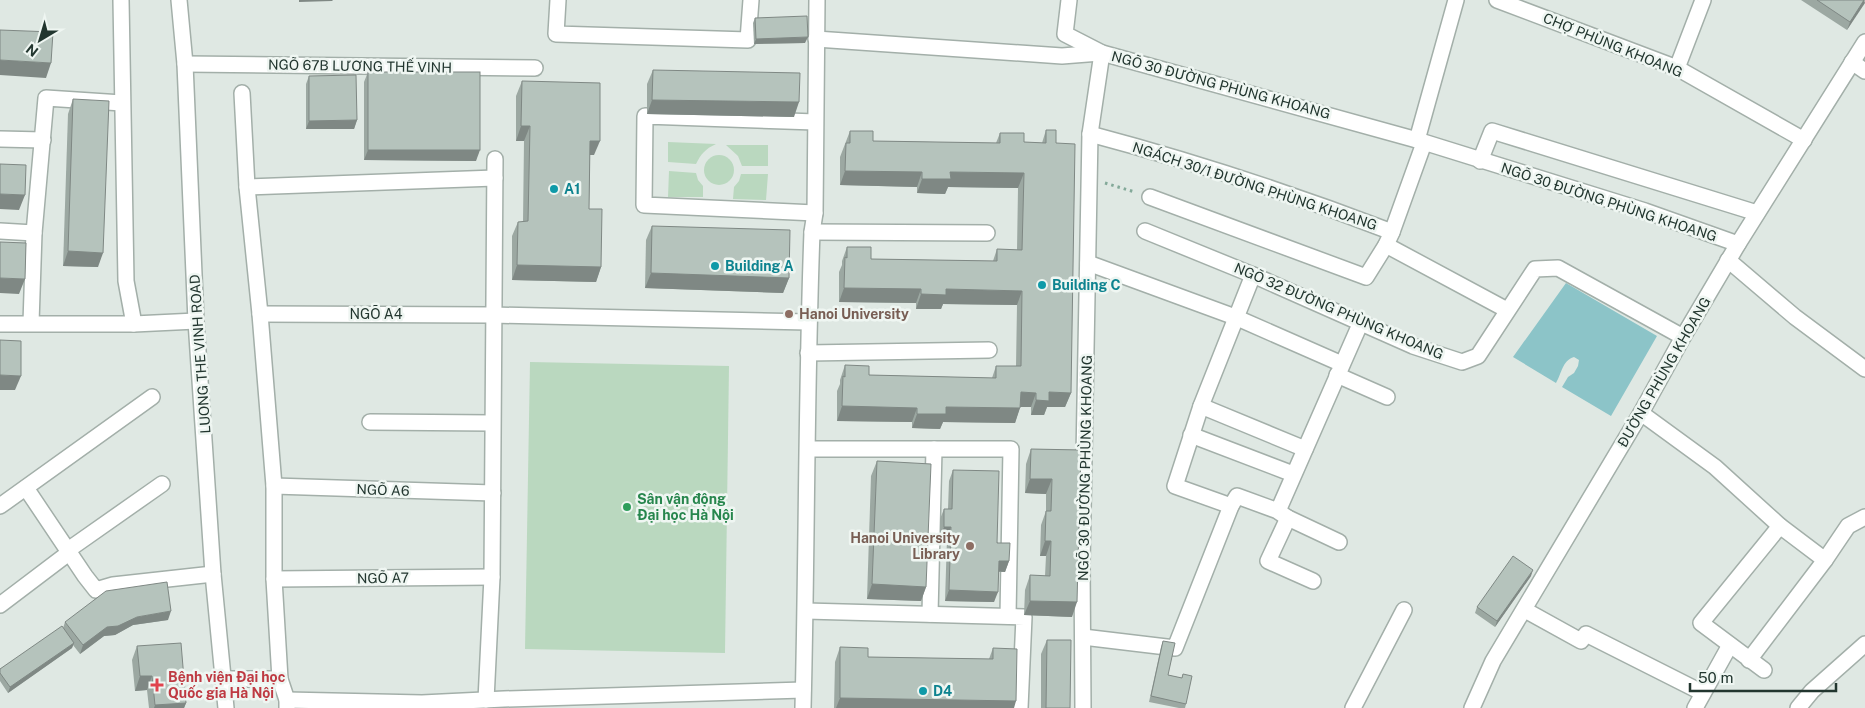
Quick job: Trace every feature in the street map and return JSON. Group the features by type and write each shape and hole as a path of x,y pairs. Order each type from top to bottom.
{"street":[{"path":"121,0 126,281 134,324"},
{"name":"LUONG THE VINH ROAD","path":"179,0 185,64 196,321 214,574 226,708"},
{"path":"558,0 556,34 748,40 750,0"},
{"path":"803,708 806,611 808,322 812,232 815,213 817,0"},
{"path":"816,39 826,28 827,0"},
{"path":"1068,0 1065,34 1102,52"},
{"name":"NGÁCH 30/1 ĐƯỜNG PHÙNG KHOANG","path":"1090,134 1167,154 1340,212 1389,238 1420,142 1456,0"},
{"name":"CHỢ PHÙNG KHOANG","path":"1497,0 1676,68 1804,140"},
{"path":"1676,68 1703,0"},
{"path":"816,39 1062,56 1102,52"},
{"name":"ĐƯỜNG PHÙNG KHOANG","path":"1472,708 1494,661 1641,414 1728,260 1865,42"},
{"name":"NGÕ 30 ĐƯỜNG PHÙNG KHOANG","path":"1083,708 1082,564 1090,134 1102,52 1420,142 1645,211 1738,244"},
{"path":"1852,62 1865,71"},
{"name":"NGÕ 67B LƯƠNG THẾ VINH","path":"185,64 535,68"},
{"path":"242,92 247,187 260,314 274,486 274,580 280,679 287,704 422,706 486,700 803,690"},
{"path":"30,323 34,233 46,98 122,104"},
{"path":"815,122 645,116 644,205 815,213"},
{"path":"1480,161 1492,131 1757,213"},
{"path":"0,139 43,140"},
{"path":"486,700 492,577 495,159"},
{"path":"247,187 495,178"},
{"path":"1150,196 1366,277 1389,238 1507,310"},
{"path":"0,231 34,233"},
{"name":"NGÕ 32 ĐƯỜNG PHÙNG KHOANG","path":"1145,231 1253,274 1414,346 1462,362 1478,356 1535,269 1558,268 1683,337"},
{"path":"812,232 986,233"},
{"path":"1728,260 1795,317 1865,369"},
{"path":"1088,263 1236,317 1340,369 1387,397"},
{"path":"1231,506 1175,486 1190,435 1253,274"},
{"name":"NGÕ A4","path":"260,314 493,314 808,322"},
{"path":"0,324 134,324 196,321"},
{"path":"1313,581 1268,561 1293,474 1361,322"},
{"path":"808,353 989,350"},
{"path":"0,506 152,397"},
{"path":"1201,406 1305,449"},
{"path":"1641,414 1715,468 1780,526 1825,560"},
{"path":"370,422 492,423"},
{"path":"1190,435 1293,474"},
{"path":"808,448 1011,450 1008,616"},
{"path":"930,614 934,449"},
{"path":"0,605 69,551 162,484"},
{"name":"NGÕ A6","path":"274,486 493,493"},
{"path":"26,488 96,590 113,585 214,574"},
{"path":"1083,637 1175,648 1231,506 1237,496 1283,514 1338,542"},
{"path":"1749,660 1825,560 1848,526 1865,516"},
{"path":"1764,670 1701,623 1780,526"},
{"name":"NGÕ A7","path":"274,580 492,577"},
{"path":"1353,708 1404,610"},
{"path":"1525,610 1581,641 1586,634 1703,693"},
{"path":"806,611 1024,617 1020,708"},
{"path":"1798,708 1812,691 1865,644"},
{"path":"1695,708 1730,645"},
{"path":"224,679 280,679"}],"path":[{"path":"1089,179 1150,196"}],"green space":[{"path":"668,142 716,144 704,152 696,164 668,162"},
{"path":"726,145 768,145 768,166 742,166 738,156"},
{"path":"719,155 730,159 734,170 730,181 719,185 708,181 704,170 708,159"},
{"path":"669,171 696,173 698,180 703,186 703,197 668,197"},
{"path":"741,174 768,174 766,200 733,199 734,187 739,181"},
{"name":"Sân vận động Đại học Hà Nội","path":"530,362 729,366 725,653 525,649"}],"water":[{"path":"1566,283 1657,336 1611,416 1562,387 1568,377 1574,373 1579,360 1574,357 1567,361 1556,383 1513,357"}],"building":[{"path":"1817,0 1864,0 1850,22"},
{"path":"807,16 808,37 756,39 755,18"},
{"path":"0,30 53,32 51,63 0,60"},
{"path":"653,70 800,73 799,102 652,100"},
{"path":"368,72 480,72 480,150 368,150"},
{"path":"356,75 357,120 309,121 309,76"},
{"name":"A1","path":"522,81 600,83 600,141 590,141 589,209 602,209 601,267 517,265 518,222 528,221 530,126 521,126"},
{"path":"73,99 109,101 103,253 68,251"},
{"path":"1046,130 1056,130 1056,143 1075,144 1071,393 1049,392 1049,401 1036,400 1036,393 1021,392 1020,408 946,407 946,414 917,414 917,408 842,406 845,365 869,366 869,375 996,378 996,366 1021,366 1022,291 946,289 946,295 921,294 921,289 844,288 847,247 871,247 871,259 997,261 997,249 1022,250 1024,173 950,172 951,179 922,179 922,172 845,171 846,143 850,143 850,131 873,131 873,141 1000,143 1000,133 1024,133 1024,142 1046,143"},
{"path":"0,164 26,165 25,195 0,194"},
{"name":"Building A","path":"652,226 790,230 789,278 651,273"},
{"path":"0,242 26,243 25,279 0,278"},
{"path":"0,340 21,341 21,376 0,375"},
{"path":"1031,449 1081,450 1077,602 1030,601 1030,575 1050,576 1051,541 1045,541 1046,511 1051,511 1052,479 1030,479"},
{"path":"877,461 931,464 926,587 872,584"},
{"name":"Hanoi University Library","path":"953,470 999,471 997,543 1010,543 1009,561 999,561 998,592 949,590 951,527 944,527 944,509 952,509"},
{"path":"1513,556 1533,570 1497,621 1477,607"},
{"path":"167,582 171,611 137,617 118,626 107,627 83,645 65,622 106,591"},
{"path":"62,626 74,643 10,687 0,673 0,669"},
{"path":"1047,640 1071,640 1070,708 1046,708"},
{"path":"1163,641 1175,643 1168,675 1182,678 1183,674 1192,676 1186,704 1151,696"},
{"path":"181,643 186,703 155,705 152,676 140,676 137,646"},
{"name":"D4","path":"840,647 868,648 868,657 993,659 993,648 1017,649 1016,701 840,698"}],"place":[{"name":"A1","path":"554,189"},
{"name":"Building A","path":"715,266"},
{"name":"Building C","path":"1042,285"},
{"name":"Hanoi University","path":"789,314"},
{"name":"Sân vận động Đại học Hà Nội","path":"627,507"},
{"name":"Hanoi University Library","path":"970,546"},
{"name":"Bệnh viện Đại học Quốc gia Hà Nội","path":"157,685"},
{"name":"D4","path":"923,691"}]}
